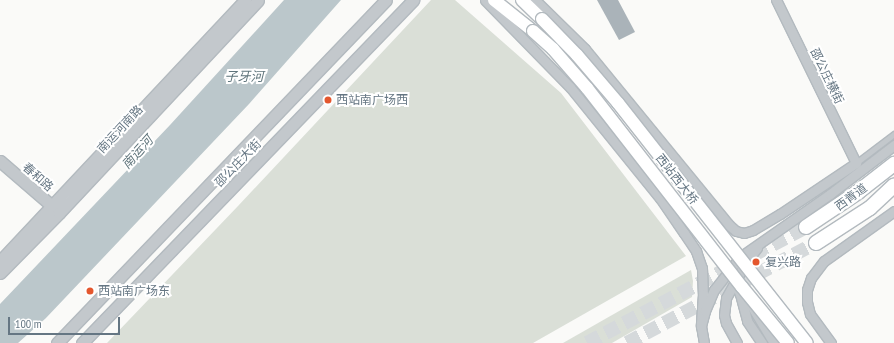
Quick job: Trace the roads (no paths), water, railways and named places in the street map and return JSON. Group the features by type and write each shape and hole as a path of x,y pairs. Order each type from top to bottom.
{"highway":[{"name":"西青道","path":"806,227 858,192 894,164"},
{"name":"西青道","path":"816,243 870,208 894,186"},
{"path":"870,208 894,196"}],"main road":[{"name":"西站西大桥","path":"494,0 533,30 553,49 588,88 738,285 788,343"},
{"name":"西站西大桥","path":"522,0 577,54 618,103 807,343"}],"street":[{"name":"南运河南路","path":"0,274 56,209 245,0"},
{"name":"南运河南路","path":"0,261 56,209 258,0"},
{"name":"邵公庄大街","path":"56,343 386,0"},
{"name":"邵公庄大街","path":"82,343 413,0"},
{"path":"485,0 570,87 655,192 696,251 702,268 703,294 701,326 704,343"},
{"path":"535,0 586,49 714,207 736,231 744,233 748,232 780,214 856,163"},
{"name":"邵公庄横街","path":"776,0 856,163"},
{"path":"701,326 705,311 714,290 740,257 830,194 894,145"},
{"name":"春和路","path":"0,161 56,209"},
{"path":"684,233 714,207"},
{"path":"831,343 810,314 807,302 807,290 811,278 824,261 894,211"},
{"path":"738,343 726,323 724,315 726,298 738,285 746,262 777,230"},
{"path":"727,272 738,285 775,343"},
{"path":"738,285 747,321 762,343"}],"lane":[{"path":"856,163 894,134"}],"water":[{"name":"子牙河","path":"284,0 341,0 249,104 46,318 18,343 0,343 0,304 170,125"}],"tunnel":[{"path":"587,343 806,227"},
{"path":"627,343 816,243"}],"place":[{"name":"西站南广场西","path":"328,100"},
{"name":"复兴路","path":"756,262"},
{"name":"西站南广场东","path":"90,291"}],"water label":[{"name":"南运河","path":"138,153"}]}
